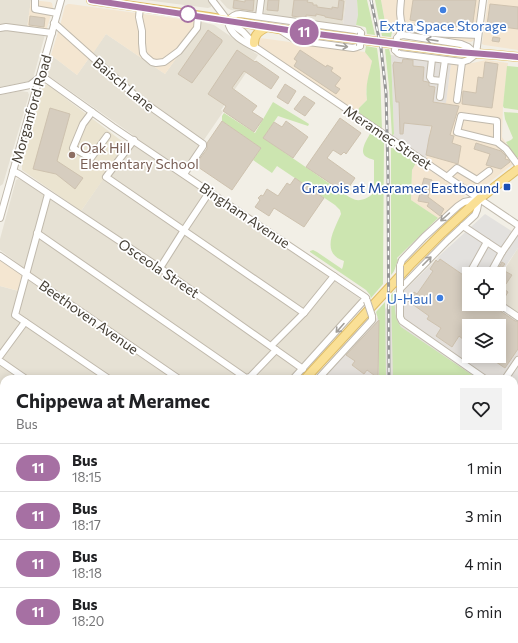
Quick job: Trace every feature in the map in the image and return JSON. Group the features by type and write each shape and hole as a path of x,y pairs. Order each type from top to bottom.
{"main road":[{"path":"91,0 279,29 476,54 518,57"},
{"path":"256,46 256,35 267,27"},
{"path":"309,375 414,260 478,199 518,170"}],"street":[{"path":"36,0 35,9 57,13"},
{"name":"Morganford Road","path":"0,218 4,190 13,171 61,0"},
{"name":"Meramec Street","path":"212,0 228,21 243,32 256,46 518,225"},
{"path":"259,16 261,0"},
{"path":"402,0 400,20 403,27 398,37 395,50 396,52 400,54 462,62 468,60 476,54 483,0"},
{"path":"140,7 139,17 142,31 143,53 152,62 156,63 164,62 179,50 197,28 198,16"},
{"path":"228,21 236,14 355,30 361,33 360,46 353,48 301,41 294,39 279,29"},
{"name":"Baisch Lane","path":"54,23 138,98 203,144 184,174"},
{"path":"403,27 414,27 424,32 478,35"},
{"path":"0,28 52,33"},
{"path":"398,37 403,35 461,44 468,47 476,54"},
{"path":"432,58 430,79 442,82"},
{"path":"440,97 445,60"},
{"path":"457,100 462,62"},
{"path":"0,91 30,85 39,78"},
{"name":"Bingham Avenue","path":"39,78 46,79 92,112 334,276 366,300"},
{"path":"92,112 83,124 73,148 91,158 107,136"},
{"path":"497,142 497,121 461,116 457,132 497,142 506,149 518,165"},
{"path":"134,140 106,177 304,313"},
{"path":"447,177 458,168 477,180 489,171"},
{"name":"Osceola Street","path":"13,171 160,268 303,369"},
{"path":"160,268 210,191"},
{"path":"48,194 14,315 103,375"},
{"path":"400,287 475,215 478,199 464,202 458,206 424,237 402,260 400,266 400,287 400,317 402,321 479,375"},
{"path":"463,226 502,252"},
{"path":"494,267 518,229"},
{"path":"37,232 239,375"},
{"path":"473,267 487,242"},
{"name":"Beethoven Avenue","path":"0,256 173,375"},
{"path":"252,375 334,276"},
{"path":"297,375 366,300 372,320 322,375"},
{"path":"506,309 518,317"},
{"path":"0,356 25,322"},
{"path":"508,375 518,360"},
{"path":"0,361 20,375"}],"shaded area":[{"path":"0,0 31,0 27,28 46,31 33,79 30,81 0,87"},
{"path":"31,0 52,3 53,8 46,31 27,28"},
{"path":"145,0 208,0 211,7 208,8"},
{"path":"220,0 258,0 257,11 254,13 231,10 227,8"},
{"path":"265,0 346,0 343,25 266,15 264,13"},
{"path":"346,0 357,0 358,15 356,27 343,25"},
{"path":"381,0 479,0 474,40 471,42 397,33 394,34 385,22"},
{"path":"488,0 518,0 518,50 482,44"},
{"path":"68,4 202,22 165,74 106,34 92,55 60,26 65,6"},
{"path":"202,22 214,25 258,55 221,110 223,112 180,175 359,298 360,301 294,375 0,375 0,286 22,292 28,271 0,250 0,239 16,180 21,180 77,217 133,135 46,74 51,55 77,75 106,34 165,74"},
{"path":"59,31 89,58 77,75 51,55"},
{"path":"260,38 365,52 372,61 366,91 367,100 359,108 358,112 259,46 258,39"},
{"path":"391,55 451,63 446,103 434,102 426,159 392,136 394,133"},
{"path":"486,60 508,63 503,106 502,137 517,161 483,187 475,190 426,159 434,101 446,102 451,63 463,65"},
{"name":"Oak Hill Elementary School","path":"44,85 48,85 127,145 81,211 22,170 22,164"},
{"path":"20,91 28,92 29,95 3,184 0,186 0,95"},
{"path":"417,162 463,192 465,195 439,219 411,200 412,170"},
{"path":"485,214 518,235 518,248 505,267 462,267 462,273 438,257"},
{"path":"449,247 464,267 462,267 462,311 506,311 506,305 518,314 518,375 326,375 383,311"},
{"path":"518,248 518,313 506,305 506,267"},
{"path":"0,260 23,276 19,291 0,286"}],"green space":[{"path":"357,0 367,0 375,35 367,34 365,27 356,25 358,15"},
{"path":"375,0 381,0 385,22 392,32 391,37 382,36"},
{"path":"366,46 377,48 380,71 382,130 358,112 359,108 367,100 367,85 372,61 365,52"},
{"path":"385,49 389,49 391,56 394,133 392,136 389,87"},
{"path":"507,66 518,67 518,110 504,108 503,106"},
{"path":"273,102 309,124 308,126 278,116 263,138 341,192 356,200 366,198 374,191 374,160 366,157 363,153 363,147 371,132 384,140 383,284 371,298 366,290 310,252 313,250 317,252 342,269 344,261 332,253 331,247 331,240 341,214 340,210 335,205 277,166 272,173 253,160 261,148 222,121 222,116 224,113 255,133"},
{"path":"504,112 518,113 518,157 516,159 506,142 513,138 505,119"},
{"path":"391,147 416,163 412,170 411,200 438,218 397,258 398,260 391,275"},
{"path":"395,291 396,314 398,323 401,327 472,375 393,375 391,295"},
{"path":"385,302 386,375 379,375 379,322 376,312"}],"building":[{"path":"234,0 245,2 245,0 254,0 253,11 233,8"},
{"path":"268,0 279,0 278,11 267,10"},
{"path":"294,0 308,0 307,2 317,5 317,7 332,9 332,7 338,8 339,0 344,1 342,20 316,14 316,16 306,15 306,18 292,16"},
{"name":"Extra Space Storage","path":"413,0 476,0 472,29 461,30 462,27 438,24 437,29 422,27 422,22 410,20"},
{"path":"490,4 518,7 518,29 487,25"},
{"path":"30,16 45,18 44,27 29,25"},
{"path":"208,30 222,40 222,42 192,83 178,74"},
{"path":"493,37 500,38 499,42 492,41"},
{"path":"237,50 279,77 271,89 244,71 232,88 257,106 252,112 263,119 254,132 223,111 226,106 208,94"},
{"path":"300,50 326,67 327,65 333,68 331,71 341,78 335,86 340,89 336,94 294,66 297,61 294,59"},
{"path":"403,59 413,60 413,66 424,67 423,81 428,82 429,86 435,87 433,102 459,106 450,135 454,136 452,143 461,146 458,164 426,155 432,126 404,123 403,134 400,134 399,102 396,102 393,65 394,62 402,63"},
{"path":"485,62 498,64 492,108 462,104 463,91 476,93 478,77 483,78"},
{"path":"285,84 296,91 288,104 277,97"},
{"path":"304,96 315,103 305,116 294,109"},
{"path":"50,108 70,114 57,161 83,178 75,189 56,174 33,169"},
{"path":"340,118 361,133 346,154 344,152 341,155 333,150 327,158 355,178 345,193 306,167"},
{"path":"222,121 261,148 232,190 195,165 207,149 207,143"},
{"path":"286,121 308,137 293,158 263,138 274,122 282,127"},
{"path":"476,143 501,151 506,156 505,159 509,160 510,162 501,169 486,165 490,154 474,149"},
{"path":"295,178 324,198 304,227 274,208 269,216 255,207 260,200 258,198 261,195 263,196 267,189 278,196 287,183 290,185"},
{"path":"424,178 432,180 428,197 444,209 440,216 427,206 429,203 418,201"},
{"name":"U-Haul","path":"440,259 462,274 462,311 500,311 515,321 518,321 518,349 505,368 498,363 506,363 506,319 462,319 462,338 459,336 452,347 436,336 441,328 427,319 429,316 408,301 414,292 417,294 433,271 430,269 436,260 438,262"},
{"path":"502,262 505,264 503,267 499,267"},
{"path":"506,272 512,275 506,284"},
{"path":"379,320 378,375 374,375 367,370 364,374 352,365 355,361 346,355"}],"railway":[{"path":"371,0 381,48 386,93 389,375"}],"bus line":[{"name":"11","path":"91,0 294,31 458,52 518,57"}],"place":[{"name":"Extra Space Storage","path":"443,10"},
{"name":"Oak Hill Elementary School","path":"72,155"},
{"name":"Gravois at Meramec Eastbound","path":"507,187"},
{"name":"U-Haul","path":"440,298"}]}
